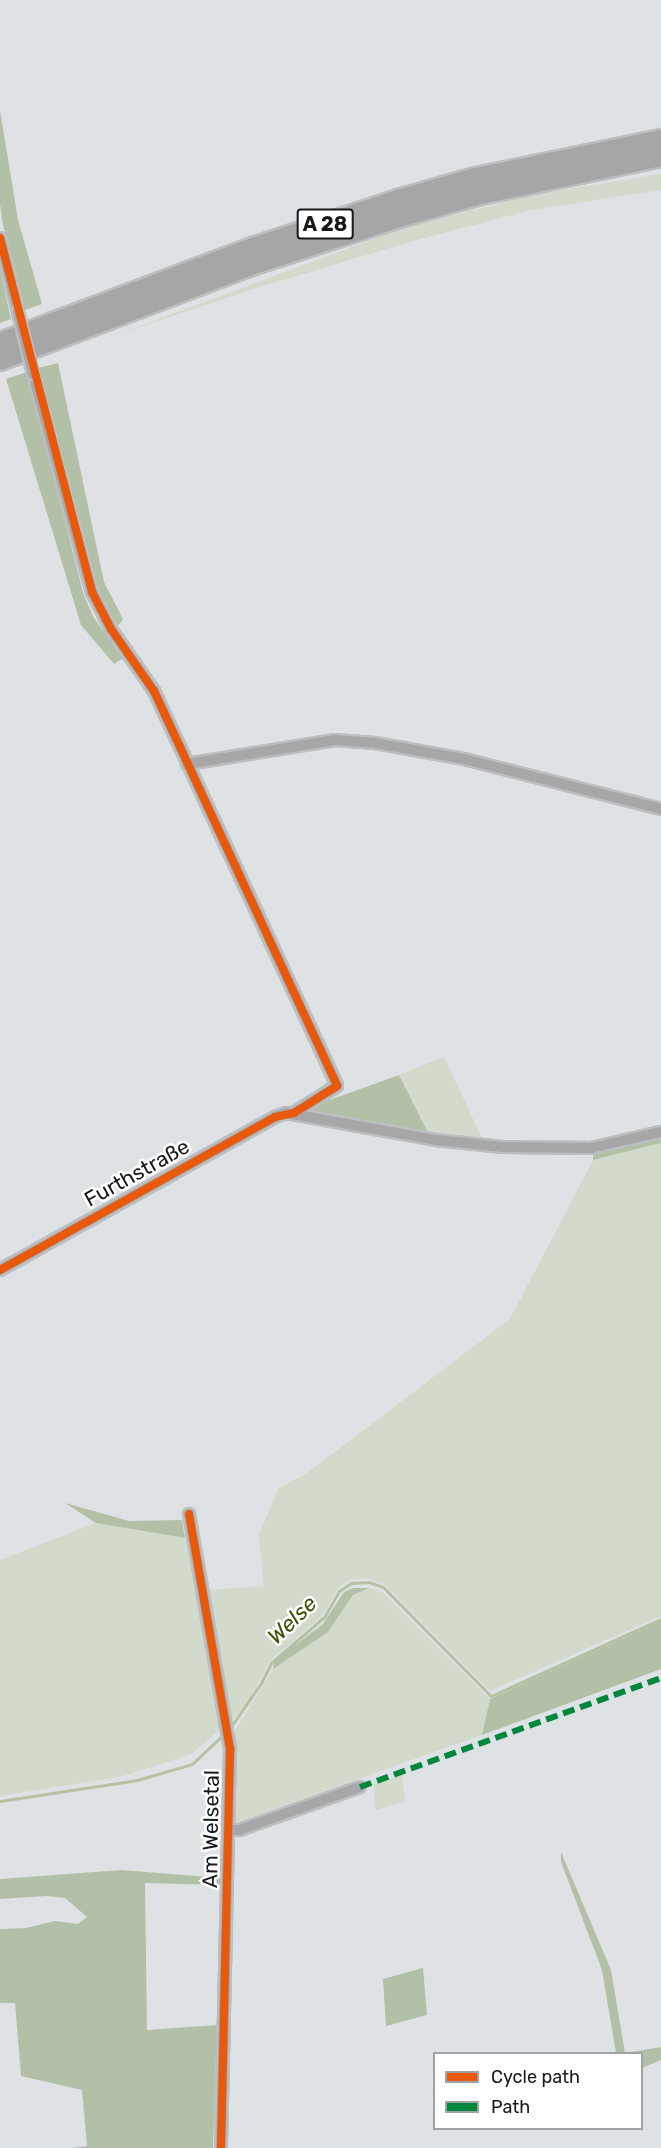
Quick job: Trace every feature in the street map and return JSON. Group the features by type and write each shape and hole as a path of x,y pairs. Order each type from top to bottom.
{"highway":[{"name":"A 28","path":"0,343 256,247 398,200 476,178 661,140"},
{"name":"A 28","path":"0,360 260,262 402,216 481,194 661,156"}],"street":[{"path":"0,238 33,374 92,592 111,629 154,691 337,1086 294,1113"},
{"path":"187,764 335,740 375,743 464,759 661,809"},
{"path":"294,1113 436,1140 503,1147 591,1148 661,1132"},
{"name":"Furthstraße","path":"0,1270 274,1117 294,1113"},
{"name":"Am Welsetal","path":"189,1514 226,1722 231,1770 221,2148"},
{"path":"230,1830 239,1830 360,1787"}],"green space":[{"path":"0,110 18,220 42,304 25,310 3,225 0,204"},
{"path":"661,174 661,190 531,210 406,243 260,287 110,337 400,229 532,195"},
{"path":"0,269 11,319 0,323"},
{"path":"58,363 104,582 123,619 119,625 110,621 87,566 38,368"},
{"path":"27,372 84,596 94,618 123,658 114,664 81,625 6,379"},
{"path":"444,1057 483,1140 429,1135 399,1075"},
{"path":"399,1075 429,1135 315,1114 310,1107"},
{"path":"661,1136 661,1143 593,1160 593,1154"},
{"path":"661,1143 661,1616 490,1691 385,1585 370,1579 351,1579 338,1588 324,1614 270,1661 247,1704 229,1724 206,1590 264,1586 259,1535 278,1489 307,1473 510,1319 593,1160"},
{"path":"65,1503 129,1521 182,1520 185,1538 96,1523"},
{"path":"96,1523 185,1538 222,1727 192,1754 120,1777 0,1796 0,1560"},
{"path":"353,1588 369,1588 353,1595 327,1633 273,1669 274,1661 323,1624 344,1592"},
{"path":"369,1588 381,1591 490,1699 482,1735 234,1823 234,1732 273,1669 327,1633 353,1595"},
{"path":"661,1621 661,1669 482,1735 490,1699"},
{"path":"402,1775 405,1802 375,1810 374,1784"},
{"path":"561,1852 611,1970 625,2052 616,2052 602,1970 561,1862"},
{"path":"121,1870 221,1878 220,1885 145,1883 147,2030 217,2025 213,2148 71,2148 87,2146 82,2090 21,2076 15,2003 0,2003 0,1929 26,1928 55,1921 78,1924 87,1917 65,1898 47,1896 0,1899 0,1879"},
{"path":"423,1968 427,2015 386,2026 383,1979"},
{"path":"661,2047 661,2060 643,2068 643,2052 631,2052"}],"waterway":[{"name":"Welse","path":"230,1728 261,1683 271,1663 325,1616 339,1591 351,1583 369,1582 383,1587 491,1696 661,1619"},
{"name":"Welse","path":"0,1801 137,1780 192,1764 225,1733"}],"marked path":[{"path":"360,1787 661,1678"}],"cycle path":[{"path":"0,238 92,592 111,629 154,691 337,1086 294,1113 275,1117 0,1270"},
{"path":"189,1514 230,1749 221,2148"}]}
